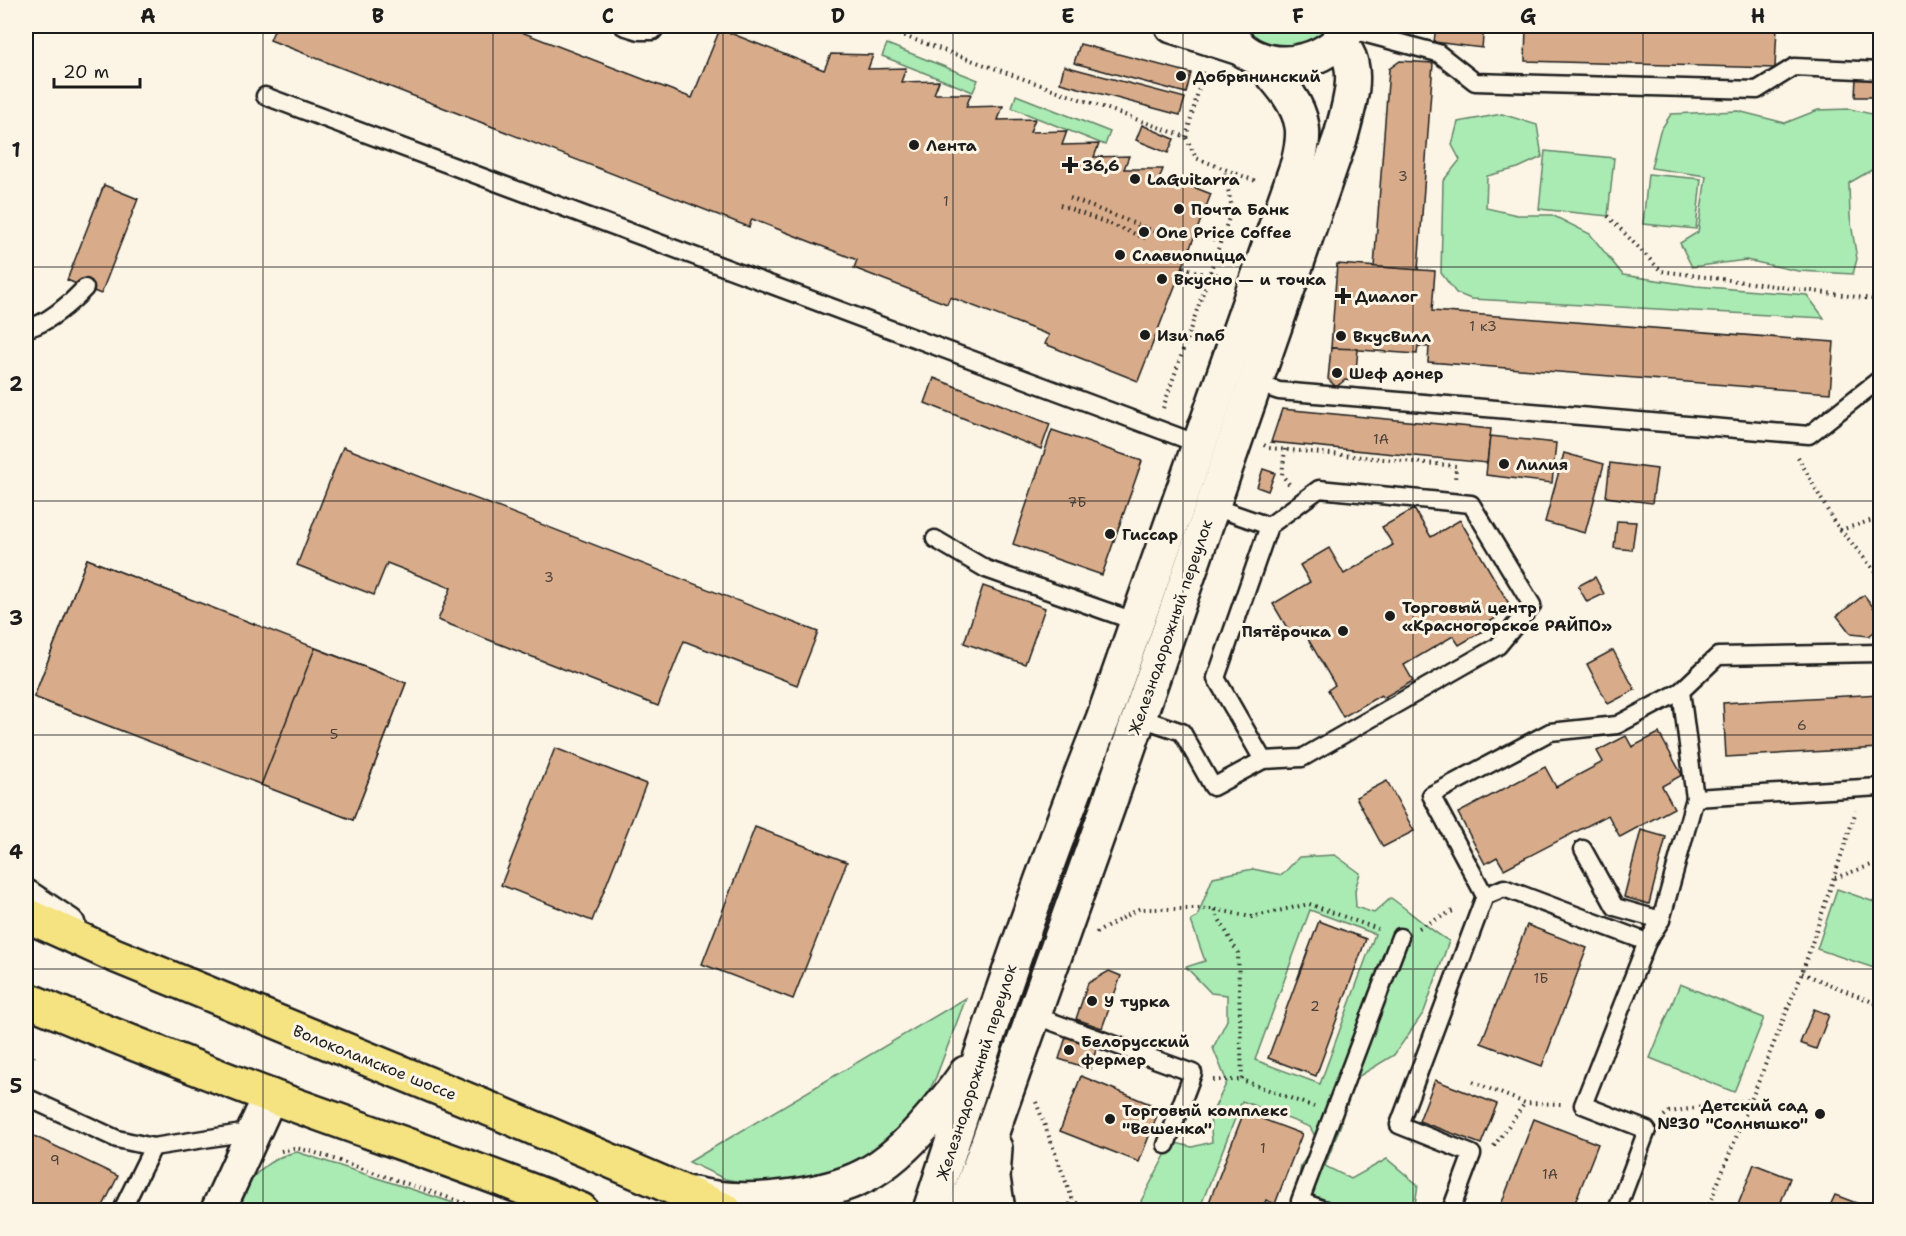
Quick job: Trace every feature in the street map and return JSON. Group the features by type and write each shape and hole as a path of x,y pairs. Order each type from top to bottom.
{"main road":[{"name":"Волоколамское шоссе","path":"26,915 114,955 497,1112 725,1210"},
{"path":"26,999 132,1044 581,1210"}],"street":[{"path":"1172,26 1240,44 1290,63 1307,60 1324,53 1346,32"},
{"name":"Железнодорожный переулок","path":"930,1210 984,1044 1201,445 1241,378 1298,264 1349,108 1352,78 1346,32"},
{"name":"Железнодорожный переулок","path":"964,1210 1212,507 1241,378 1298,163 1302,143 1302,125 1296,110 1282,86 1240,44"},
{"path":"26,897 114,955"},
{"path":"26,1009 132,1044"},
{"path":"671,1188 704,1196 740,1200 805,1195 840,1187 889,1161 908,1146 958,1084 984,1044"},
{"path":"218,1210 270,1096"},
{"path":"996,1119 993,1178 998,1210"}],"lane":[{"path":"623,26 639,31 653,31 657,26"},
{"path":"1346,32 1438,53 1475,82 1757,90 1794,67 1881,71"},
{"path":"265,96 1201,445"},
{"path":"26,328 46,321 85,288"},
{"path":"1241,378 1279,391 1809,435 1881,379"},
{"path":"1138,717 1182,732 1213,788 1263,760 1302,758 1498,646 1532,605 1471,504 1319,489 1269,526 1216,678 1263,760"},
{"path":"1182,496 1269,526"},
{"path":"935,538 986,569 1137,622"},
{"path":"1485,896 1431,795 1550,732 1617,725 1681,691 1718,656 1881,653"},
{"path":"1617,1210 1647,1130 1583,1105 1647,942 1661,920 1695,798 1681,691"},
{"path":"1695,798 1872,788"},
{"path":"1583,849 1615,908 1661,920"},
{"path":"1451,1210 1472,1154 1399,1125 1485,896 1504,888 1647,942"},
{"path":"1325,1210 1300,1201 1400,937"},
{"path":"1033,1015 1193,1073 1166,1145"},
{"path":"26,1097 117,1139 153,1147 255,1131"},
{"path":"123,1210 153,1147"}],"path":[{"path":"876,26 1186,137"},
{"path":"1204,68 1186,137 1196,158 1268,186"},
{"path":"1156,428 1232,209 1224,169"},
{"path":"1070,198 1156,232"},
{"path":"1060,204 1148,239"},
{"path":"1608,216 1661,271 1881,300"},
{"path":"1196,233 1221,242"},
{"path":"1183,267 1209,276"},
{"path":"1260,444 1269,448 1456,466 1453,502"},
{"path":"1284,449 1282,475 1302,501"},
{"path":"1811,483 1834,522 1880,576"},
{"path":"1840,530 1881,518"},
{"path":"1707,1210 1802,974 1834,878 1872,788"},
{"path":"1834,878 1881,862"},
{"path":"1094,934 1139,909 1214,909 1251,917 1309,904 1400,937 1485,896"},
{"path":"1214,909 1238,953 1242,1080 1333,1115"},
{"path":"1802,974 1881,1005"},
{"path":"26,1073 34,1056"},
{"path":"1473,1082 1525,1103 1583,1105"},
{"path":"1033,1093 1072,1198 1083,1210"},
{"path":"1647,1130 1669,1112 1751,1100"},
{"path":"1472,1154 1492,1149 1525,1103"},
{"path":"281,1151 295,1149 310,1151 485,1210"},
{"path":"1068,1210 1072,1198"}],"green space":[{"path":"1234,26 1338,26 1308,49 1269,50"},
{"path":"887,44 978,80 973,92 882,56"},
{"path":"1016,95 1110,132 1105,145 1012,108"},
{"path":"1850,109 1880,116 1880,160 1877,167 1849,183 1850,217 1857,259 1853,274 1798,271 1746,260 1692,267 1680,243 1698,232 1706,176 1651,168 1660,131 1671,114 1738,111 1785,123 1818,110"},
{"path":"1502,114 1537,125 1542,157 1518,168 1487,176 1486,208 1517,215 1552,215 1590,234 1623,275 1696,286 1807,295 1824,318 1471,299 1456,293 1441,273 1443,181 1460,160 1452,145 1458,122"},
{"path":"1545,151 1614,158 1608,216 1539,209"},
{"path":"1648,174 1701,179 1696,229 1643,224"},
{"path":"1335,855 1360,873 1355,890 1356,907 1374,913 1391,898 1449,941 1424,1012 1394,1055 1346,1084 1341,1124 1325,1166 1351,1179 1387,1159 1418,1185 1414,1210 1358,1210 1296,1193 1301,1165 1318,1142 1310,1127 1242,1101 1199,1210 1145,1210 1141,1201 1172,1142 1192,1147 1212,1142 1210,1117 1227,1082 1213,1048 1227,1020 1227,995 1211,993 1186,967 1205,961 1191,921 1197,917 1213,877 1253,869 1282,875 1299,857","holes":["1310,910 1375,934 1320,1084 1255,1060"]},
{"path":"1837,889 1880,904 1880,970 1817,949"},
{"path":"1680,984 1764,1018 1734,1092 1650,1058"},
{"path":"966,998 936,1077 916,1118 888,1145 839,1176 768,1187 725,1179 689,1162"},
{"path":"297,1152 466,1207 460,1210 232,1210 243,1190 257,1173 275,1159"}],"building":[{"path":"276,26 506,26 692,98 720,29 824,70 831,54 873,55 868,69 906,68 901,82 939,81 934,94 971,94 966,107 1003,106 998,120 1035,119 1030,132 1067,131 1062,145 1099,144 1094,157 1129,156 1124,169 1163,169 1158,182 1175,189 1178,181 1211,194 1138,381 1045,344 1049,335 950,297 947,304 854,268 857,260 752,219 749,227 270,40"},
{"path":"1436,26 1484,26 1482,48 1434,42"},
{"path":"1526,26 1777,26 1775,68 1525,61"},
{"path":"1080,44 1191,73 1186,93 1074,63"},
{"path":"1400,61 1433,63 1418,270 1374,267 1389,69"},
{"path":"1064,66 1185,98 1180,115 1060,83"},
{"path":"1856,78 1880,79 1880,97 1855,97"},
{"path":"1142,125 1174,139 1168,153 1136,140"},
{"path":"104,185 138,199 101,294 67,280"},
{"path":"1337,264 1435,271 1432,311 1834,342 1830,393 1428,362 1429,347 1418,346 1417,354 1331,348"},
{"path":"1331,348 1358,349 1355,381 1345,380 1336,387 1328,379"},
{"path":"934,378 1050,424 1041,449 925,403"},
{"path":"1282,409 1491,429 1487,463 1271,442"},
{"path":"1052,430 1142,461 1102,575 1013,544"},
{"path":"1490,436 1556,443 1552,483 1486,475"},
{"path":"343,447 818,632 797,685 684,641 658,706 438,620 451,588 387,563 374,595 297,565"},
{"path":"1564,453 1604,464 1585,533 1545,522"},
{"path":"1610,463 1657,469 1652,503 1606,497"},
{"path":"1263,469 1275,473 1268,491 1257,487"},
{"name":"Торговый центр «Красногорское РАЙПО»","path":"1414,509 1431,537 1460,520 1512,609 1487,623 1490,627 1459,645 1453,636 1404,665 1413,681 1383,698 1381,695 1343,717 1328,690 1335,685 1301,627 1290,633 1273,604 1310,582 1300,565 1329,548 1344,574 1393,545 1382,527"},
{"path":"1617,521 1636,522 1632,550 1614,548"},
{"path":"87,559 179,595 125,732 34,697"},
{"path":"87,559 406,683 353,820 34,697"},
{"path":"1595,577 1604,594 1587,602 1578,586"},
{"path":"983,586 1045,608 1025,664 964,643"},
{"path":"1864,595 1880,616 1880,627 1869,636 1851,634 1837,616"},
{"path":"315,648 406,683 353,820 261,785"},
{"path":"1613,650 1635,690 1608,704 1587,664"},
{"path":"1880,694 1880,748 1726,757 1723,703"},
{"path":"1659,733 1682,775 1662,786 1674,808 1620,837 1608,815 1504,869 1497,857 1485,864 1458,813 1545,767 1556,787 1603,762 1597,751 1626,736 1632,747"},
{"path":"555,748 646,784 592,921 501,885"},
{"path":"1387,781 1414,831 1383,847 1356,797"},
{"path":"755,827 847,862 793,999 702,964"},
{"path":"1641,830 1666,837 1649,904 1624,897"},
{"path":"1319,921 1366,939 1316,1076 1268,1058"},
{"path":"1527,925 1587,948 1542,1066 1481,1043"},
{"path":"1109,971 1121,976 1102,1028 1076,1019 1088,983"},
{"path":"1814,1009 1829,1015 1816,1049 1800,1043"},
{"path":"1066,1037 1097,1047 1090,1069 1059,1059"},
{"name":"Торговый комплекс \"Вешенка\"","path":"1081,1076 1160,1108 1139,1162 1060,1131"},
{"path":"1435,1080 1497,1104 1481,1144 1419,1121"},
{"path":"1244,1112 1302,1134 1275,1204 1266,1200 1262,1210 1206,1210"},
{"path":"1534,1119 1598,1144 1572,1210 1499,1210"},
{"path":"30,1134 118,1176 101,1210 26,1210 26,1145"},
{"path":"1754,1164 1790,1178 1781,1202 1801,1210 1736,1210"},
{"path":"1835,1195 1867,1207 1866,1210 1828,1210"}],"place":[{"name":"Добрынинский","path":"1181,76"},
{"name":"Лента","path":"914,145"},
{"name":"36,6","path":"1070,165"},
{"name":"LaGuitarra","path":"1135,179"},
{"name":"Почта Банк","path":"1179,209"},
{"name":"One Price Coffee","path":"1144,232"},
{"name":"Славиопицца","path":"1120,255"},
{"name":"Вкусно — и точка","path":"1162,279"},
{"name":"Диалог","path":"1343,296"},
{"name":"Изи паб","path":"1145,335"},
{"name":"ВкусВилл","path":"1341,336"},
{"name":"Шеф донер","path":"1337,373"},
{"name":"Лилия","path":"1504,464"},
{"name":"Гиссар","path":"1110,534"},
{"name":"Торговый центр «Красногорское РАЙПО»","path":"1390,616"},
{"name":"Пятёрочка","path":"1343,631"},
{"name":"У турка","path":"1092,1001"},
{"name":"Белорусский фермер","path":"1069,1050"},
{"name":"Детский сад №30 \"Солнышко\"","path":"1820,1114"},
{"name":"Торговый комплекс \"Вешенка\"","path":"1110,1119"}]}
